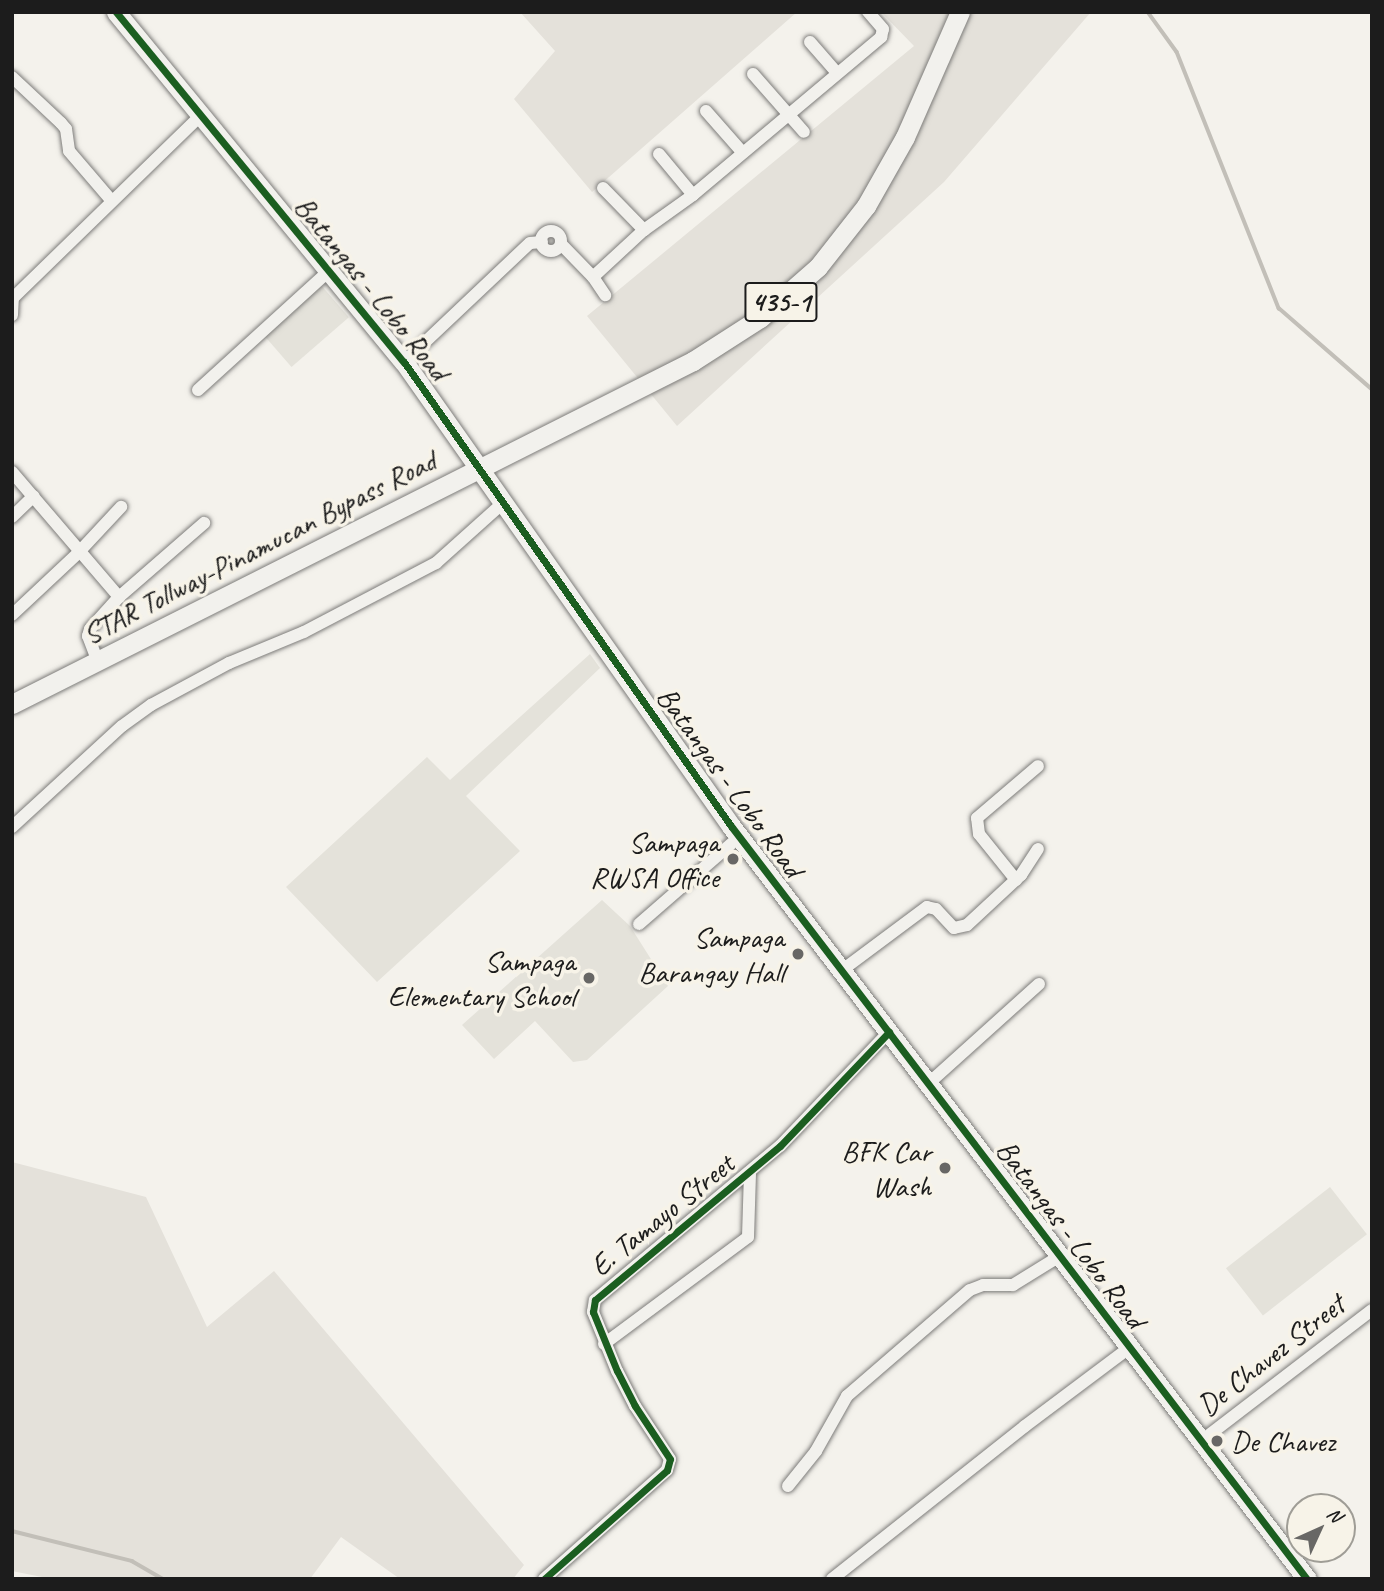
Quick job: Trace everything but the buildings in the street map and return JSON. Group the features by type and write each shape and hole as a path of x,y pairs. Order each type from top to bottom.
{"main road":[{"name":"Batangas - Lobo Road","path":"116,12 404,362 739,837 1307,1579"},
{"name":"STAR Tollway-Pinamucan Bypass Road","path":"12,704 727,341 791,294 844,237 887,173 960,12"}],"street":[{"path":"593,277 643,230 693,195 885,32 868,12"},
{"path":"810,42 837,73"},
{"path":"753,74 804,132"},
{"path":"12,77 61,122 66,129 69,151 111,200"},
{"path":"706,111 742,152"},
{"path":"12,315 13,298 200,116"},
{"path":"659,154 693,195"},
{"path":"603,188 643,230"},
{"path":"404,362 530,243 542,242 550,251 561,244 593,277 605,295"},
{"path":"198,390 330,270"},
{"path":"12,472 119,597"},
{"path":"12,517 34,496"},
{"path":"12,827 122,726 151,705 229,663 304,632 436,563 504,502"},
{"path":"12,615 79,552 121,507"},
{"path":"98,662 88,632 119,597 204,523"},
{"path":"1016,880 979,834 977,818 1038,766"},
{"path":"639,924 739,837"},
{"path":"841,971 927,907 936,909 954,928 959,929 1016,880 1038,849"},
{"path":"929,1083 1039,984"},
{"name":"E. Tamayo Street","path":"544,1579 667,1469 670,1460 635,1406 604,1344 593,1312 595,1300 750,1172 889,1032"},
{"path":"604,1344 748,1237 750,1172"},
{"path":"788,1486 816,1451 847,1396 970,1290 983,1285 1013,1285 1060,1256"},
{"name":"De Chavez Street","path":"1201,1441 1372,1310"},
{"path":"832,1579 1025,1426 1129,1348"}],"shaded area":[{"path":"520,12 797,12 592,192 514,99 555,51"},
{"path":"881,12 1091,12 944,182 677,426 587,316 914,46"},
{"path":"320,284 349,317 292,367 263,334"},
{"path":"590,654 600,668 466,796 520,851 377,982 286,887 427,757 450,780"},
{"name":"Sampaga Elementary School","path":"602,900 630,926 668,986 587,1060 573,1062 535,1021 494,1059 462,1025"},
{"path":"12,1162 146,1197 207,1327 274,1271 524,1565 513,1579 400,1579 341,1537 310,1579 52,1579 12,1571"},
{"path":"1330,1187 1367,1234 1263,1316 1226,1268"}],"waterway":[{"path":"1148,12 1177,52 1279,308 1372,389"},
{"path":"12,1531 132,1561 163,1579"}],"cycle path":[{"path":"116,12 404,362 731,826 1307,1579"},
{"path":"544,1579 667,1470 670,1459 635,1406 617,1371 593,1312 595,1300 780,1146 889,1032"}],"place":[{"name":"Sampaga RWSA Office","path":"733,859"},
{"name":"Sampaga Barangay Hall","path":"798,954"},
{"name":"Sampaga Elementary School","path":"589,978"},
{"name":"BFK Car Wash","path":"945,1168"},
{"name":"De Chavez","path":"1217,1441"}]}
